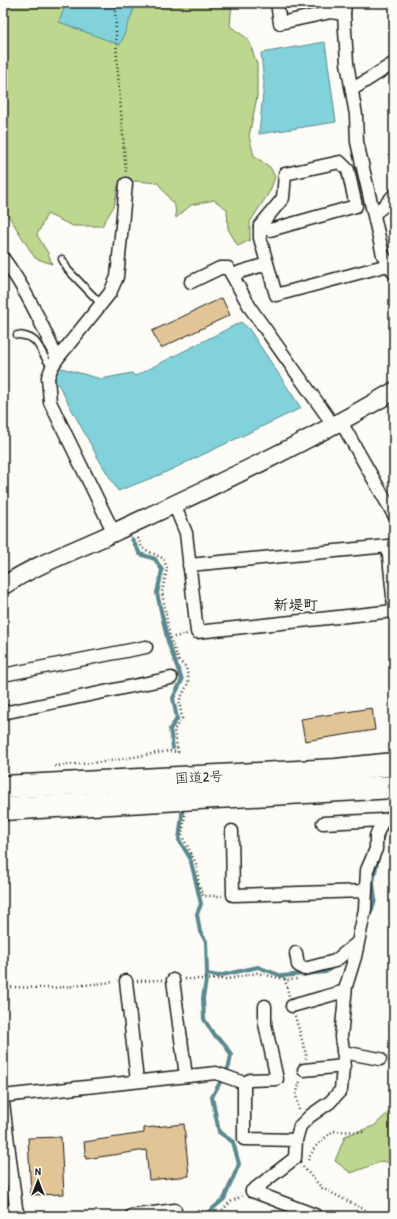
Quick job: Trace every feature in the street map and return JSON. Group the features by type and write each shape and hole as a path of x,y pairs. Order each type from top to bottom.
{"highway":[{"name":"国道2号","path":"3,787 336,770 394,764"},
{"name":"国道2号","path":"3,809 394,787"}],"street":[{"path":"260,226 270,230 356,206 348,170 340,162 285,174 283,198 260,226 260,238 276,295 391,269 383,255 357,142 356,115 347,63 345,8 280,22 277,3"},
{"path":"352,89 394,63"},
{"path":"114,533 50,402 48,377 54,363 110,293 117,277 126,184"},
{"path":"374,213 385,205 394,195"},
{"path":"3,258 21,282 42,324 54,363"},
{"path":"234,276 240,272 267,264"},
{"path":"191,282 220,268 228,268 252,309 327,416 337,424 394,515"},
{"path":"3,586 25,572 114,533 337,424 394,390"},
{"path":"174,504 186,533 197,632 394,611"},
{"path":"189,565 388,546 394,607"},
{"path":"3,675 146,647"},
{"path":"3,713 171,678"},
{"path":"323,822 389,819"},
{"path":"252,1191 295,1158 296,1140 300,1126 330,1102 341,1090 344,1052 341,1037 345,992 365,909 367,870 376,848 376,836 389,819"},
{"path":"232,831 232,895 366,891"},
{"path":"296,953 298,965 304,969 335,961 357,943"},
{"path":"173,980 186,1076"},
{"path":"126,982 137,1082"},
{"path":"292,1006 345,992"},
{"path":"3,1096 186,1076 222,1075 244,1083 250,1080 277,1079 265,1024 265,1006"},
{"path":"344,1052 380,1059"},
{"path":"304,1070 344,1066"},
{"path":"244,1083 244,1139 296,1140"},
{"path":"3,1103 17,1213 3,1211"},
{"path":"252,1191 315,1215"},
{"path":"131,1216 175,1210"}],"lane":[{"path":"62,259 68,270 101,304"},
{"path":"17,335 28,335 36,341 45,360 54,363"}],"path":[{"path":"115,3 116,48 126,184"},
{"path":"170,638 197,632"},
{"path":"186,812 182,836 196,863 203,896 232,895"},
{"path":"284,979 306,1054 304,1070 296,1095 300,1117 304,1122"},
{"path":"304,1168 315,1146 333,1131 364,1132"},
{"path":"295,1158 322,1188 377,1216 383,1216"},
{"path":"217,1216 230,1202 252,1191"}],"green space":[{"path":"3,3 232,3 230,26 248,39 257,64 257,97 249,136 254,156 270,167 275,177 270,191 250,222 250,240 238,246 228,229 227,209 214,200 191,205 176,218 175,206 158,183 136,181 118,186 114,206 102,226 73,226 47,214 37,235 48,253 52,264 35,258 3,207"},
{"path":"394,1107 394,1164 383,1161 351,1173 335,1161 345,1136 374,1126"}],"water":[{"path":"66,3 125,3 135,6 120,45 59,22"},
{"path":"325,42 336,122 259,134 264,83 261,53"},
{"path":"241,322 249,329 301,408 162,474 118,491 98,458 58,384 52,383 58,367 101,379 132,373 135,376"}],"building":[{"path":"222,298 230,315 161,348 152,331"},
{"path":"372,708 375,730 305,741 301,719"},
{"path":"184,1124 189,1176 149,1180 146,1150 86,1159 84,1142 144,1133 144,1128"},
{"path":"61,1137 64,1194 31,1195 28,1138"}],"waterway":[{"path":"132,539 140,554 155,559 162,570 157,593 168,642 182,680 173,698 177,719 170,729 173,748"},
{"path":"183,806 179,840 190,858 201,904 197,914 200,932 206,941 207,974 203,998 204,1019 214,1035 224,1043 231,1055 229,1066 212,1097 219,1132 233,1142 239,1164 224,1199 204,1216"},
{"path":"381,844 384,830 394,825"},
{"path":"369,917 375,900 373,882 378,857"},
{"path":"207,974 218,976 258,967 282,976 326,972 334,966"}],"district":[{"name":"新堤町","path":"296,605"}]}
